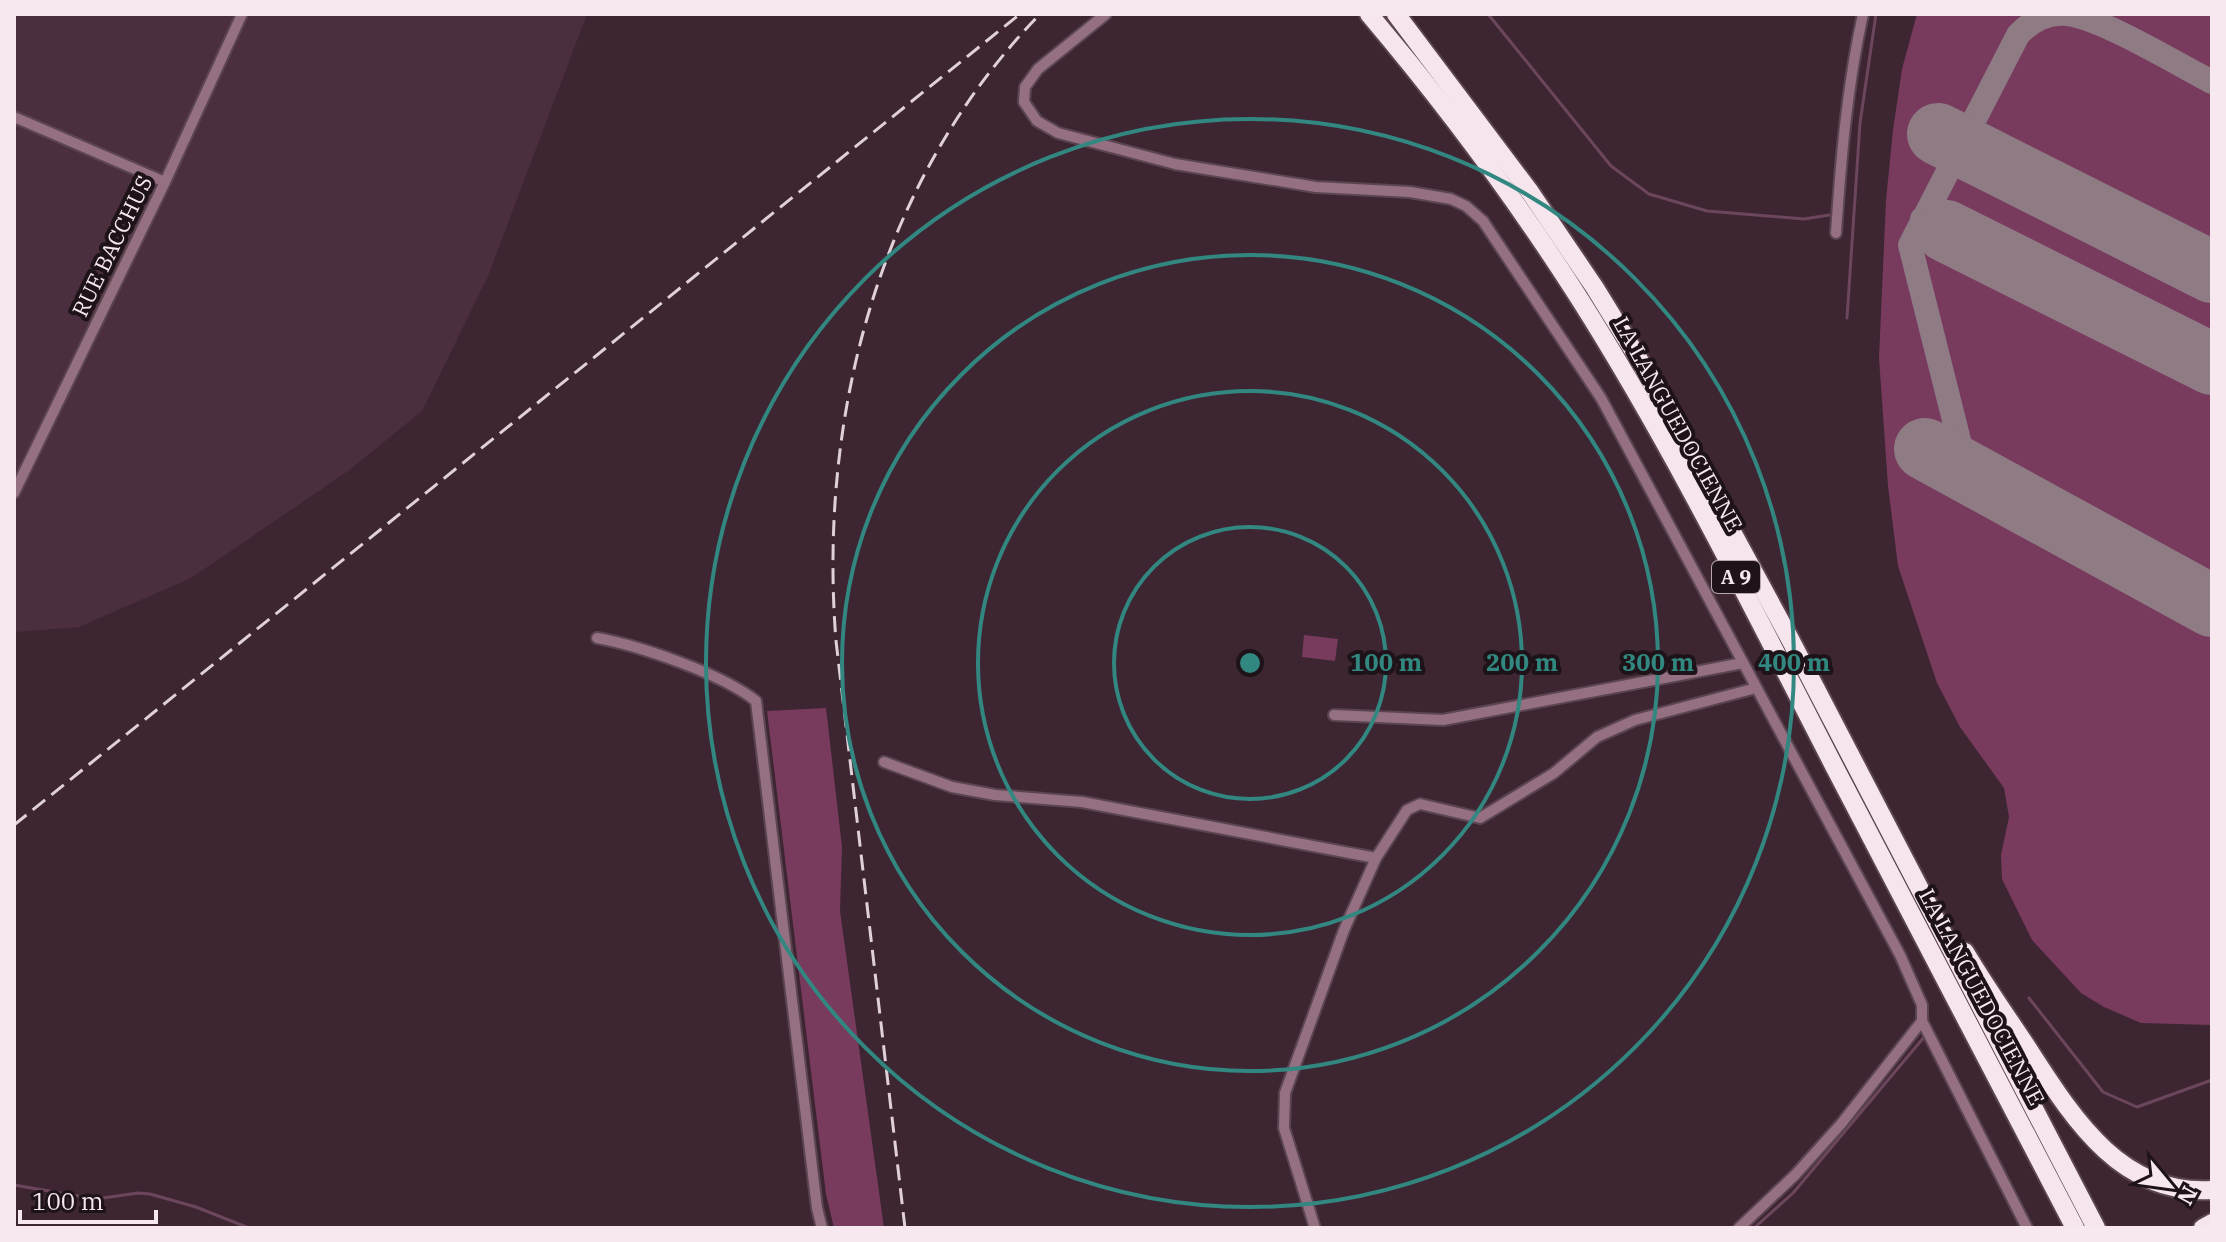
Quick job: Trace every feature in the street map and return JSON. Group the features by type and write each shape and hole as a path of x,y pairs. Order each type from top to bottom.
{"highway":[{"name":"LA LANGUEDOCIENNE","path":"1369,14 1441,102 1512,198 1621,366 1733,570 2075,1228"},
{"name":"LA LANGUEDOCIENNE","path":"1396,14 1537,203 1638,358 1756,573 2096,1228"},
{"path":"1928,904 1951,928 2059,1096 2097,1144 2121,1165 2153,1182 2184,1190 2212,1190"},
{"path":"2203,1228 2212,1223"}],"street":[{"name":"RUE BACCHUS","path":"14,493 165,182 242,14"},
{"path":"1106,14 1038,69 1025,87 1024,102 1037,121 1058,133 1175,164 1316,187 1410,192 1451,199 1466,206 1483,221 1601,398 1912,979 1922,1005 1922,1021 2027,1228"},
{"path":"1836,233 1843,131 1863,14"},
{"path":"14,117 165,182"},
{"path":"597,638 702,673 743,690 756,701 817,1208 822,1228"},
{"path":"1334,715 1443,720 1743,663"},
{"path":"1315,1228 1284,1128 1285,1093 1344,930 1376,858 1407,810 1420,804 1480,818 1554,773 1597,737 1635,720 1756,688"},
{"path":"884,762 952,787 995,795 1082,802 1376,858"},
{"path":"1739,1228 1805,1164 1922,1021"}],"shaded area":[{"path":"14,14 587,14 488,276 422,411 348,471 191,578 79,627 14,632"},
{"path":"1917,14 2212,14 2212,1025 2141,1023 2104,1007 2081,993 2032,940 2002,879 2001,855 2009,817 2004,788 1960,727 1937,683 1898,566 1888,486 1879,358 1886,200 1893,130 1902,69"},
{"path":"1304,635 1338,639 1335,661 1302,657"},
{"path":"826,708 842,847 840,911 884,1228 834,1228 826,1194 767,711"}],"waterway":[{"path":"1488,14 1611,166 1649,194 1707,211 1804,219 1829,215"},
{"path":"1847,318 1860,123 1876,14"},
{"path":"2029,998 2103,1092 2137,1107 2212,1080"},
{"path":"1754,1228 1793,1193 1925,1036"},
{"path":"14,1185 96,1199 150,1194 196,1207 249,1228"}],"taxiway":[{"path":"1967,472 1910,245 2018,35 2046,16 2067,14 2081,17 2119,32 2212,82"},
{"path":"1922,219 1946,231"}],"runway":[{"path":"1938,134 2212,272"},
{"path":"1946,231 2212,364"},
{"path":"1925,449 2212,606"}],"railway":[{"path":"14,825 1020,14"},
{"path":"905,1228 836,641 833,556 838,471 850,388 871,305 900,226 938,150 984,79 1040,14"}]}
